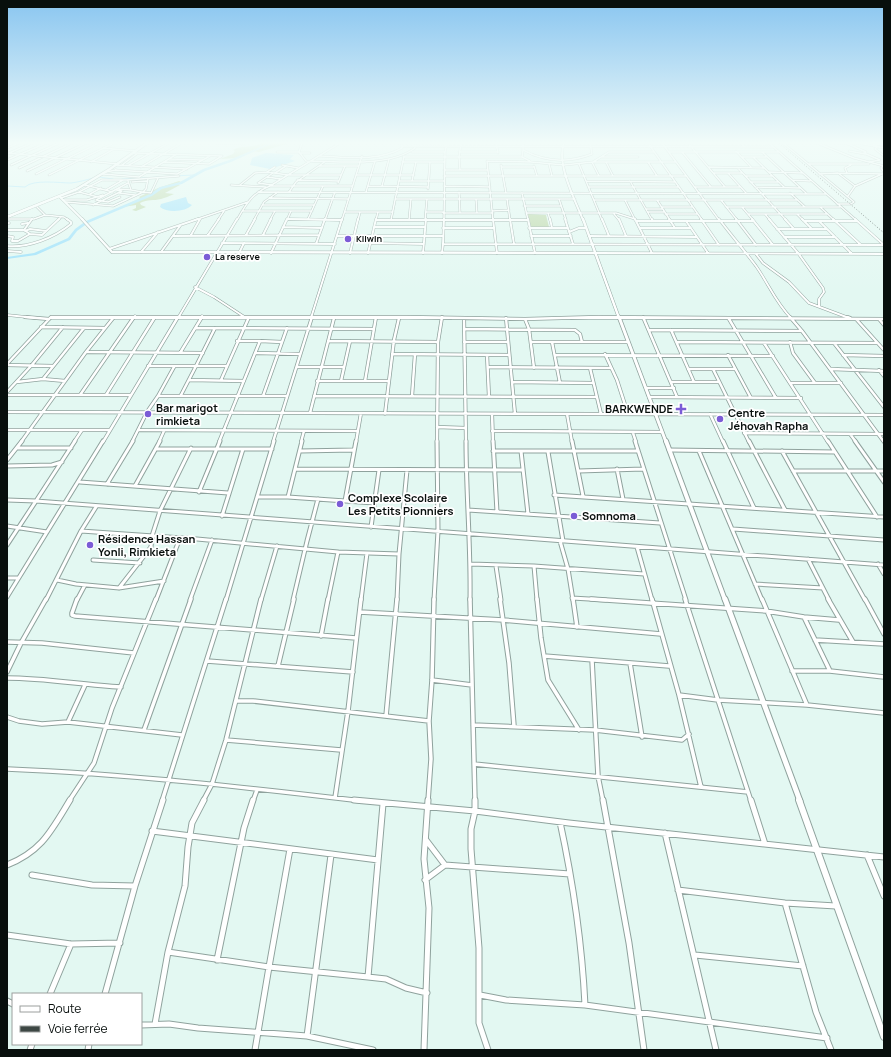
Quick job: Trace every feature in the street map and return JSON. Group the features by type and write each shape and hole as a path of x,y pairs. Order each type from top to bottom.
{"main road":[{"path":"7,218 61,198 71,192"}],"street":[{"path":"61,198 78,192"},
{"path":"81,192 98,197"},
{"path":"61,198 87,200 111,192"},
{"path":"112,192 96,200 109,202 120,197"},
{"path":"66,202 113,206 141,192"},
{"path":"7,597 80,482 216,252 248,202 257,192"},
{"path":"246,235 262,205 278,192"},
{"path":"308,219 320,192"},
{"path":"316,244 335,192"},
{"path":"105,993 135,886 182,735 218,627 300,354 351,192"},
{"path":"391,220 396,192"},
{"path":"442,253 444,192"},
{"path":"459,192 460,213"},
{"path":"469,192 826,194 884,245"},
{"path":"837,204 852,204 854,202 843,192"},
{"path":"848,196 850,192"},
{"path":"92,205 119,193 136,195"},
{"path":"490,193 497,253"},
{"path":"522,193 532,245 535,253"},
{"path":"573,193 708,552 884,1036"},
{"path":"591,193 609,236"},
{"path":"637,193 653,221"},
{"path":"683,193 719,245"},
{"path":"699,193 755,265 780,308 802,331 884,442"},
{"path":"761,193 794,229"},
{"path":"790,193 805,207"},
{"path":"109,194 127,199"},
{"path":"61,198 112,252 884,254"},
{"path":"269,198 349,199"},
{"path":"395,199 575,200"},
{"path":"408,220 411,199"},
{"path":"423,253 427,199"},
{"path":"476,199 477,213"},
{"path":"507,199 514,244"},
{"path":"559,199 573,244"},
{"path":"594,200 798,200"},
{"path":"625,200 652,253"},
{"path":"657,200 675,228"},
{"path":"721,200 756,245"},
{"path":"109,249 248,202"},
{"path":"262,205 314,205"},
{"path":"524,206 561,206"},
{"path":"646,209 693,206"},
{"path":"726,206 840,207"},
{"path":"36,207 45,215"},
{"path":"742,207 773,245"},
{"path":"820,207 861,245"},
{"path":"208,235 225,210"},
{"path":"426,212 477,213 509,210"},
{"path":"242,211 312,211"},
{"path":"263,235 275,211"},
{"path":"271,252 291,211"},
{"path":"345,212 392,212"},
{"path":"350,253 360,212"},
{"path":"368,253 378,212"},
{"path":"648,212 697,214"},
{"path":"526,213 612,213 636,220 653,221 754,221"},
{"path":"548,213 552,228"},
{"path":"612,213 616,215 626,236"},
{"path":"748,214 828,214"},
{"path":"765,214 798,253 824,290 819,298 819,306"},
{"path":"797,214 812,229"},
{"path":"7,218 32,219 45,215 61,218 71,222 71,224 58,234 21,246 7,246"},
{"path":"24,231 30,234 42,235 61,218"},
{"path":"24,231 32,219"},
{"path":"192,235 201,219"},
{"path":"287,219 342,220"},
{"path":"376,220 527,220"},
{"path":"686,221 708,254"},
{"path":"804,221 856,221"},
{"path":"819,221 852,254"},
{"path":"22,224 28,223"},
{"path":"161,252 180,226"},
{"path":"283,227 322,228"},
{"path":"374,227 424,227"},
{"path":"443,228 494,228"},
{"path":"529,228 568,228"},
{"path":"570,232 579,228 586,228"},
{"path":"640,228 691,228"},
{"path":"7,230 24,231 30,229 46,231"},
{"path":"777,229 827,229"},
{"path":"804,229 811,237"},
{"path":"7,236 15,231"},
{"path":"141,252 158,232"},
{"path":"7,236 13,237 12,241 17,241 30,234"},
{"path":"173,236 319,235"},
{"path":"337,236 443,236"},
{"path":"531,236 571,236"},
{"path":"589,236 696,237"},
{"path":"784,237 835,237"},
{"path":"222,243 335,244"},
{"path":"239,252 244,243"},
{"path":"370,243 424,244"},
{"path":"443,244 884,245"},
{"path":"760,245 767,254"},
{"path":"7,251 21,252"},
{"path":"756,254 763,263 789,282 809,303 854,319 884,350"},
{"path":"195,287 214,296 243,316"},
{"path":"7,314 49,319"},
{"path":"80,395 135,316"},
{"path":"180,353 202,316"},
{"path":"7,365 51,317 243,316 312,318 442,317 525,319 643,317 884,320"},
{"path":"7,460 54,395 114,317"},
{"path":"106,395 156,317"},
{"path":"221,380 237,341 249,317"},
{"path":"365,381 376,317"},
{"path":"424,1050 429,908 424,859 431,760 429,721 438,531 438,342 442,317"},
{"path":"643,317 677,397"},
{"path":"310,413 334,318"},
{"path":"385,414 388,396 388,381 399,318"},
{"path":"464,318 466,470 468,534 471,564 474,764 474,811 471,829 472,868 479,948 479,1023 488,1050"},
{"path":"506,318 515,414"},
{"path":"729,318 776,398"},
{"path":"525,319 529,329 534,368"},
{"path":"878,319 884,325"},
{"path":"41,327 105,328"},
{"path":"7,393 63,327"},
{"path":"43,379 84,328"},
{"path":"196,328 374,329"},
{"path":"181,395 215,328"},
{"path":"263,396 287,328"},
{"path":"464,329 575,330 580,334 582,342"},
{"path":"649,330 802,331"},
{"path":"671,330 694,382"},
{"path":"328,341 394,340 438,342"},
{"path":"237,341 282,342"},
{"path":"341,381 350,341"},
{"path":"199,492 260,342"},
{"path":"464,342 508,342"},
{"path":"531,342 628,342"},
{"path":"552,342 560,383"},
{"path":"677,342 877,343"},
{"path":"790,342 793,353 815,383"},
{"path":"764,343 792,383 877,517"},
{"path":"834,343 853,370 884,407"},
{"path":"87,352 203,353"},
{"path":"256,353 300,354"},
{"path":"392,354 509,355"},
{"path":"412,396 415,354"},
{"path":"605,354 617,380 628,414"},
{"path":"555,355 633,354 773,356"},
{"path":"487,355 489,397"},
{"path":"843,355 884,356"},
{"path":"728,356 751,398"},
{"path":"7,365 53,366"},
{"path":"148,366 227,366"},
{"path":"107,484 174,366"},
{"path":"297,366 344,367"},
{"path":"488,367 611,368"},
{"path":"590,368 592,383 601,414"},
{"path":"688,369 735,369"},
{"path":"713,369 744,433 785,510"},
{"path":"831,369 884,371"},
{"path":"879,370 884,376"},
{"path":"16,382 43,379 65,381"},
{"path":"189,380 244,381"},
{"path":"317,381 388,381"},
{"path":"512,382 592,383"},
{"path":"671,382 719,382"},
{"path":"792,383 841,383"},
{"path":"646,388 674,388"},
{"path":"7,393 54,395 131,395"},
{"path":"158,396 288,396"},
{"path":"314,396 597,397"},
{"path":"649,397 801,398"},
{"path":"7,412 710,414 884,416"},
{"path":"345,501 353,450 361,414"},
{"path":"492,414 497,512"},
{"path":"567,414 584,496"},
{"path":"710,414 754,508"},
{"path":"437,427 465,428"},
{"path":"7,430 110,430"},
{"path":"7,545 82,430"},
{"path":"139,430 357,431"},
{"path":"135,486 156,449 164,430"},
{"path":"288,497 304,431"},
{"path":"492,431 571,433 662,432"},
{"path":"633,433 660,523 670,549 765,844"},
{"path":"744,433 884,434"},
{"path":"850,434 884,482"},
{"path":"17,448 71,448"},
{"path":"119,588 151,547 152,536 160,511 190,448"},
{"path":"156,449 272,449"},
{"path":"222,516 228,493 244,449"},
{"path":"300,451 353,450"},
{"path":"669,450 835,452"},
{"path":"493,451 638,451"},
{"path":"521,451 528,514"},
{"path":"700,451 766,611 807,705"},
{"path":"548,452 577,627"},
{"path":"782,452 884,634"},
{"path":"7,466 52,465 62,462"},
{"path":"296,469 523,470"},
{"path":"617,469 623,499"},
{"path":"579,471 643,469"},
{"path":"371,527 379,470"},
{"path":"386,716 396,613 399,554 407,470"},
{"path":"793,471 884,471"},
{"path":"80,482 228,493"},
{"path":"554,495 884,517"},
{"path":"257,497 318,498 374,503"},
{"path":"278,666 287,633 304,549 318,498"},
{"path":"7,500 884,565"},
{"path":"7,672 21,643 57,580 81,531 96,507"},
{"path":"468,510 660,523"},
{"path":"7,526 48,532"},
{"path":"733,530 884,540"},
{"path":"81,531 212,540 338,552 399,554"},
{"path":"7,865 26,858 37,850 88,774 101,745 121,686 180,538"},
{"path":"144,730 212,540"},
{"path":"155,1024 168,952 185,886 190,837 195,814 212,784 226,740 237,701 253,630 277,546"},
{"path":"637,547 669,666 679,695 701,787"},
{"path":"321,636 338,552"},
{"path":"335,798 348,711 356,638 368,553"},
{"path":"808,559 839,620 853,642"},
{"path":"93,560 140,563"},
{"path":"471,564 496,566 534,566 644,574"},
{"path":"878,564 884,574"},
{"path":"496,566 514,726"},
{"path":"534,566 544,656 549,683 579,730"},
{"path":"7,578 18,578"},
{"path":"57,580 85,585 119,588 164,581"},
{"path":"755,584 823,588"},
{"path":"85,585 76,601 72,615 356,638"},
{"path":"572,598 766,611 804,617 839,620"},
{"path":"360,612 503,620 661,634"},
{"path":"804,617 830,671"},
{"path":"815,640 884,644"},
{"path":"7,642 42,643 134,653"},
{"path":"544,656 669,666"},
{"path":"592,660 598,776 629,943 637,1012 644,1050"},
{"path":"207,661 353,672"},
{"path":"630,663 642,737"},
{"path":"792,671 830,671 884,677"},
{"path":"7,678 24,678 85,685 121,686"},
{"path":"432,680 472,685"},
{"path":"68,722 85,685"},
{"path":"679,695 718,700 807,705 884,713"},
{"path":"237,701 253,701 429,721"},
{"path":"7,717 19,722 42,724 68,722 182,735"},
{"path":"473,725 595,730 642,737 682,740 689,734"},
{"path":"226,740 341,750"},
{"path":"474,764 748,792"},
{"path":"7,769 212,784 383,804 427,806 474,811 560,822 884,857"},
{"path":"217,960 241,844 256,790"},
{"path":"368,978 383,804"},
{"path":"560,822 570,874 583,965 585,1005"},
{"path":"152,832 378,860"},
{"path":"665,833 695,955 716,1050"},
{"path":"426,840 445,866"},
{"path":"255,1050 290,849"},
{"path":"307,1036 331,855"},
{"path":"867,855 884,896"},
{"path":"425,880 445,866 570,874"},
{"path":"32,876 92,884 135,886"},
{"path":"678,890 785,903 838,906"},
{"path":"785,903 816,1012 831,1050"},
{"path":"7,934 71,944 120,943"},
{"path":"50,993 71,944"},
{"path":"168,952 269,967 386,979 406,988 426,993"},
{"path":"695,955 803,966"},
{"path":"480,995 513,1001 585,1005 827,1038"},
{"path":"142,1025 169,1024 258,1033 307,1036 373,1050"}],"green space":[{"path":"149,192 174,194 161,199 140,203 146,207 136,211 132,210 136,208 136,205 123,207 140,198 139,197"},
{"path":"528,214 546,215 549,227 530,227"}],"water":[{"path":"186,197 188,203 192,205 185,209 172,211 160,207 161,204"}],"waterway":[{"path":"7,258 35,254 69,239 76,230 87,222 155,192"}],"railway":[{"path":"837,192 884,233"}],"place":[{"name":"Kilwin","path":"348,239"},
{"name":"La reserve","path":"207,257"},
{"name":"BARKWENDE","path":"681,409"},
{"name":"Bar marigot rimkieta","path":"148,414"},
{"name":"Centre Jéhovah Rapha","path":"720,419"},
{"name":"Complexe Scolaire Les Petits Pionniers","path":"340,504"},
{"name":"Somnoma","path":"574,516"},
{"name":"Résidence Hassan Yonli, Rimkieta","path":"90,545"}]}
